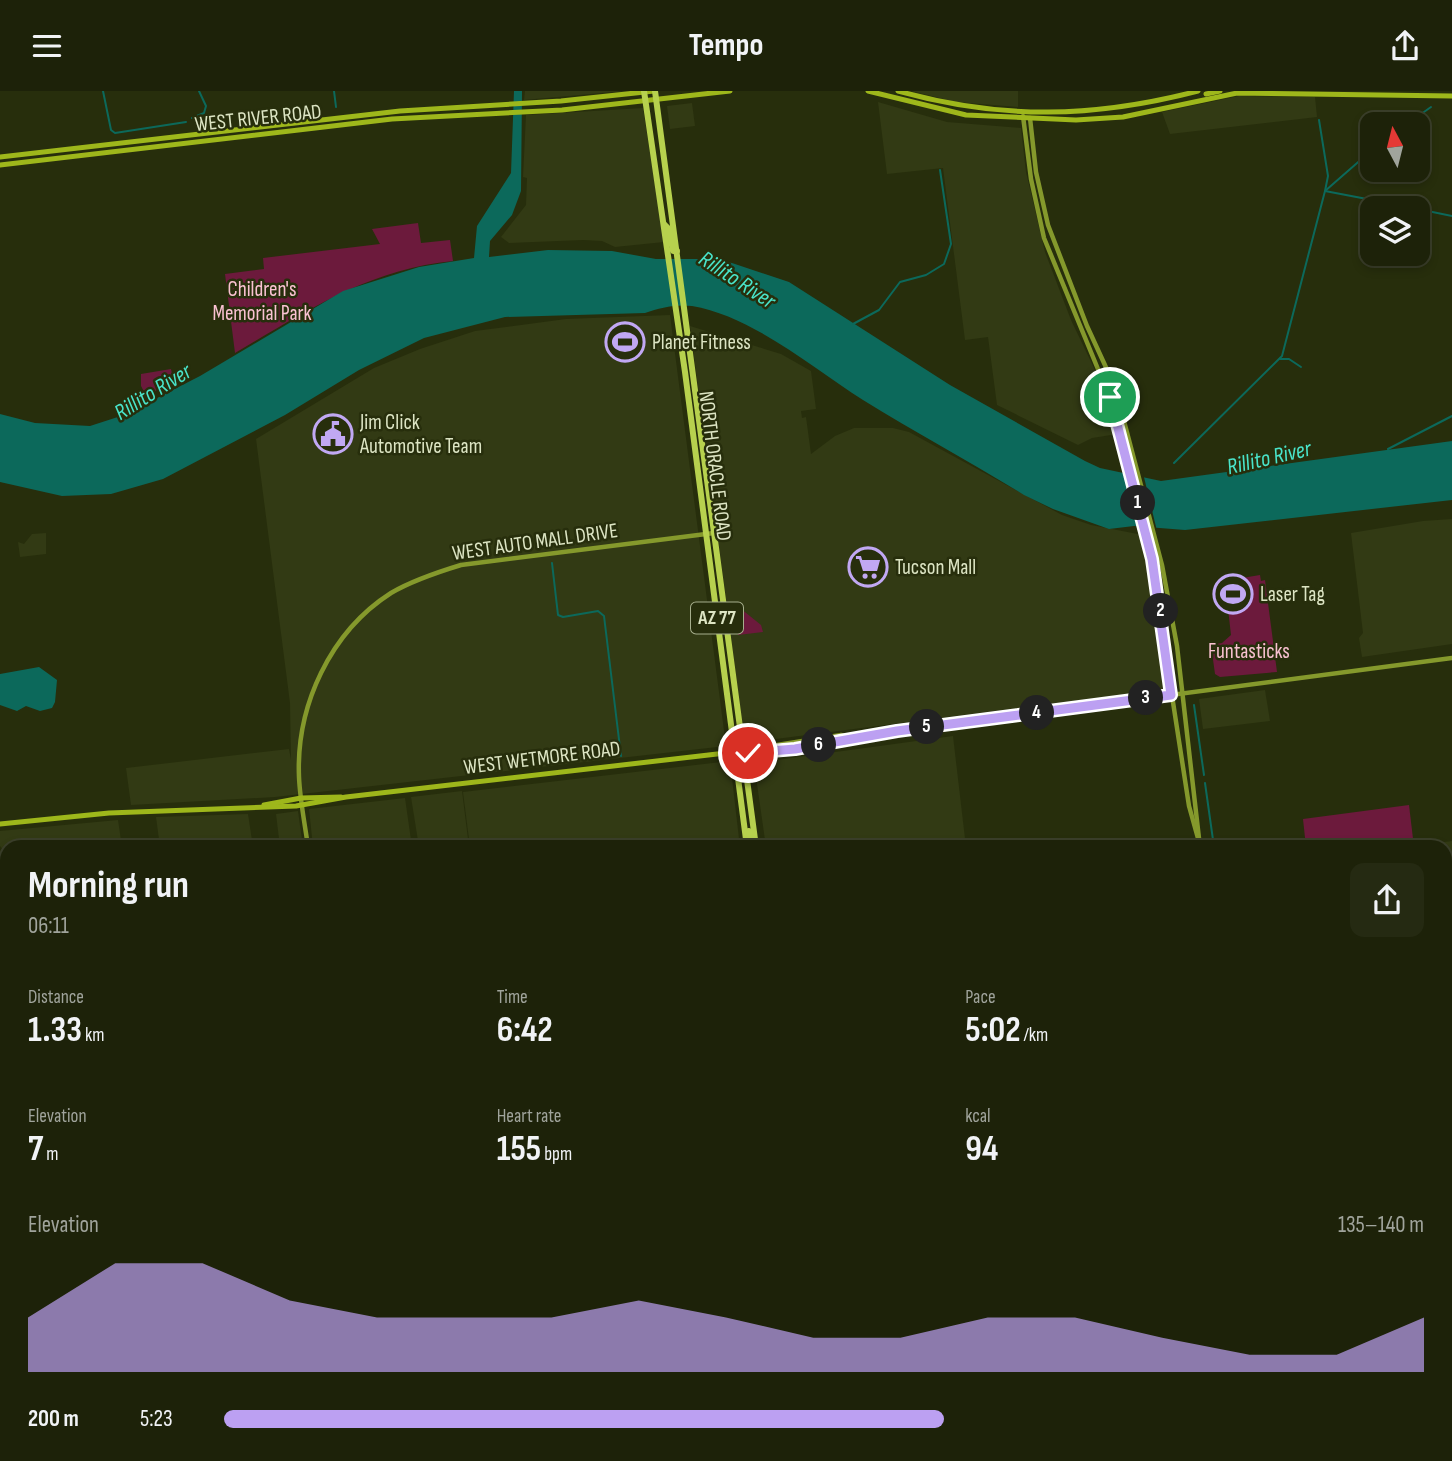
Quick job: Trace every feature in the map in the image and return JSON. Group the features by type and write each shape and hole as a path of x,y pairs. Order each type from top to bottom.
{"highway":[{"name":"NORTH ORACLE ROAD","path":"654,91 693,373 734,752 742,813 748,824 750,840"},
{"name":"NORTH ORACLE ROAD","path":"644,92 743,751 750,840"},
{"path":"664,223 669,229 673,251 678,254"},
{"path":"678,328 683,330 688,365 693,373"}],"main road":[{"name":"WEST RIVER ROAD","path":"0,157 400,111 654,91"},
{"name":"WEST RIVER ROAD","path":"0,165 392,119 527,112 657,101 730,91"},
{"path":"868,91 972,115 1027,118 1122,117 1229,94 1452,96"},
{"path":"898,91 969,107 1022,110 1111,110 1198,91"},
{"path":"1193,101 1195,96 1220,91"},
{"path":"1229,94 1236,91"},
{"path":"1022,110 1027,118 1048,225 1087,326 1115,387 1154,535 1174,628 1199,840"},
{"path":"1030,110 1027,118 1031,179 1044,238 1110,397 1145,534 1159,597 1189,806 1199,840"},
{"name":"WEST AUTO MALL DRIVE","path":"307,840 301,798 301,740 311,697 322,670 351,627 392,592 426,576 461,565 710,534"},
{"name":"WEST WETMORE ROAD","path":"0,824 108,813 302,806 346,797 734,752 743,751 752,755 853,737 1452,658"},
{"name":"WEST WETMORE ROAD","path":"261,806 301,798 346,797"}],"shaded area":[{"path":"525,91 624,91 524,100"},
{"path":"911,91 1018,91 1018,107 956,102"},
{"path":"1239,96 1315,97 1317,117 1170,134 1162,112"},
{"path":"878,102 947,122 1021,128 1026,172 1045,252 1071,320 1105,391 1117,434 1092,438 1078,445 997,405 988,337 965,340 943,168 887,174"},
{"path":"692,103 695,126 670,129 667,106"},
{"path":"643,108 664,242 615,247 602,241 583,240 509,243 501,237 526,205 527,178 523,177 526,115"},
{"path":"670,315 726,746 275,797 131,805 126,768 289,749 291,760 290,703 256,439 374,368 475,331 566,319"},
{"path":"690,326 781,354 811,371 816,409 801,411 802,418 806,417 811,454 835,436 854,428 893,428 909,432 1062,515 1091,525 1143,535 1158,606 1167,689 745,743"},
{"path":"1452,519 1452,644 1362,657 1359,638 1363,633 1351,533"},
{"path":"46,533 46,554 20,557 18,542 24,544 32,534"},
{"path":"1265,690 1270,721 1203,729 1199,699"},
{"path":"953,736 965,840 765,840 754,763"},
{"path":"730,761 739,840 469,840 463,792"},
{"path":"462,791 468,840 418,840 411,797"},
{"path":"405,798 411,840 312,840 309,809"},
{"path":"298,811 302,840 279,840 276,814"},
{"path":"248,814 252,840 159,840 156,817"},
{"path":"118,820 121,840 0,840 0,831"}],"green space":[{"name":"Children's Memorial Park","path":"418,223 421,243 450,240 453,261 393,273 366,283 313,308 235,353 225,274 264,269 263,258 380,244 372,229"},
{"path":"171,369 173,379 147,397 141,386 141,374"},
{"name":"Funtasticks","path":"1260,575 1261,581 1265,580 1277,672 1220,677 1215,674 1211,645 1222,643 1231,635 1226,591 1243,589 1242,578"},
{"path":"735,604 761,625 763,632 738,635"},
{"path":"1409,805 1413,840 1305,840 1303,819"}],"water":[{"name":"Rillito River","path":"514,91 522,91 521,191 512,215 490,241 489,257 548,250 612,251 656,259 706,259 732,263 789,282 950,385 1085,461 1100,468 1161,481 1452,441 1452,500 1185,530 1134,526 1109,529 1053,509 1024,495 863,400 759,332 737,320 692,306 668,307 645,313 505,317 424,338 359,370 285,415 163,479 111,494 62,496 0,482 0,414 35,423 90,426 124,415 200,376 343,291 419,267 474,258 477,226 511,173"},
{"path":"39,667 57,680 52,708 40,711 26,706 17,711 0,705 0,674"}],"pier":[{"path":"1126,470 1143,473 1157,531 1140,530"}],"waterway":[{"path":"103,91 111,130 115,133 186,122"},
{"path":"192,118 204,113 206,106 199,91"},
{"path":"334,91 336,107"},
{"path":"1424,112 1431,107"},
{"path":"1319,120 1328,176 1325,191 1360,198"},
{"path":"1174,463 1282,356 1325,191 1360,160"},
{"path":"853,324 879,310 900,282 926,275 944,264 951,244 940,170"},
{"path":"1430,211 1452,216"},
{"path":"1280,359 1289,359 1301,367"},
{"path":"1388,449 1452,416"},
{"path":"552,563 558,615 563,617 598,611 604,616 621,756"},
{"path":"1194,705 1204,775"},
{"path":"1205,783 1213,840"}],"place":[{"name":"Planet Fitness","path":"625,342"},
{"name":"Jim Click Automotive Team","path":"333,434"},
{"name":"Tucson Mall","path":"868,567"},
{"name":"Laser Tag","path":"1233,594"}],"route":[{"path":"748,753 752,755 853,737 1171,695 1152,559 1110,397"}]}
